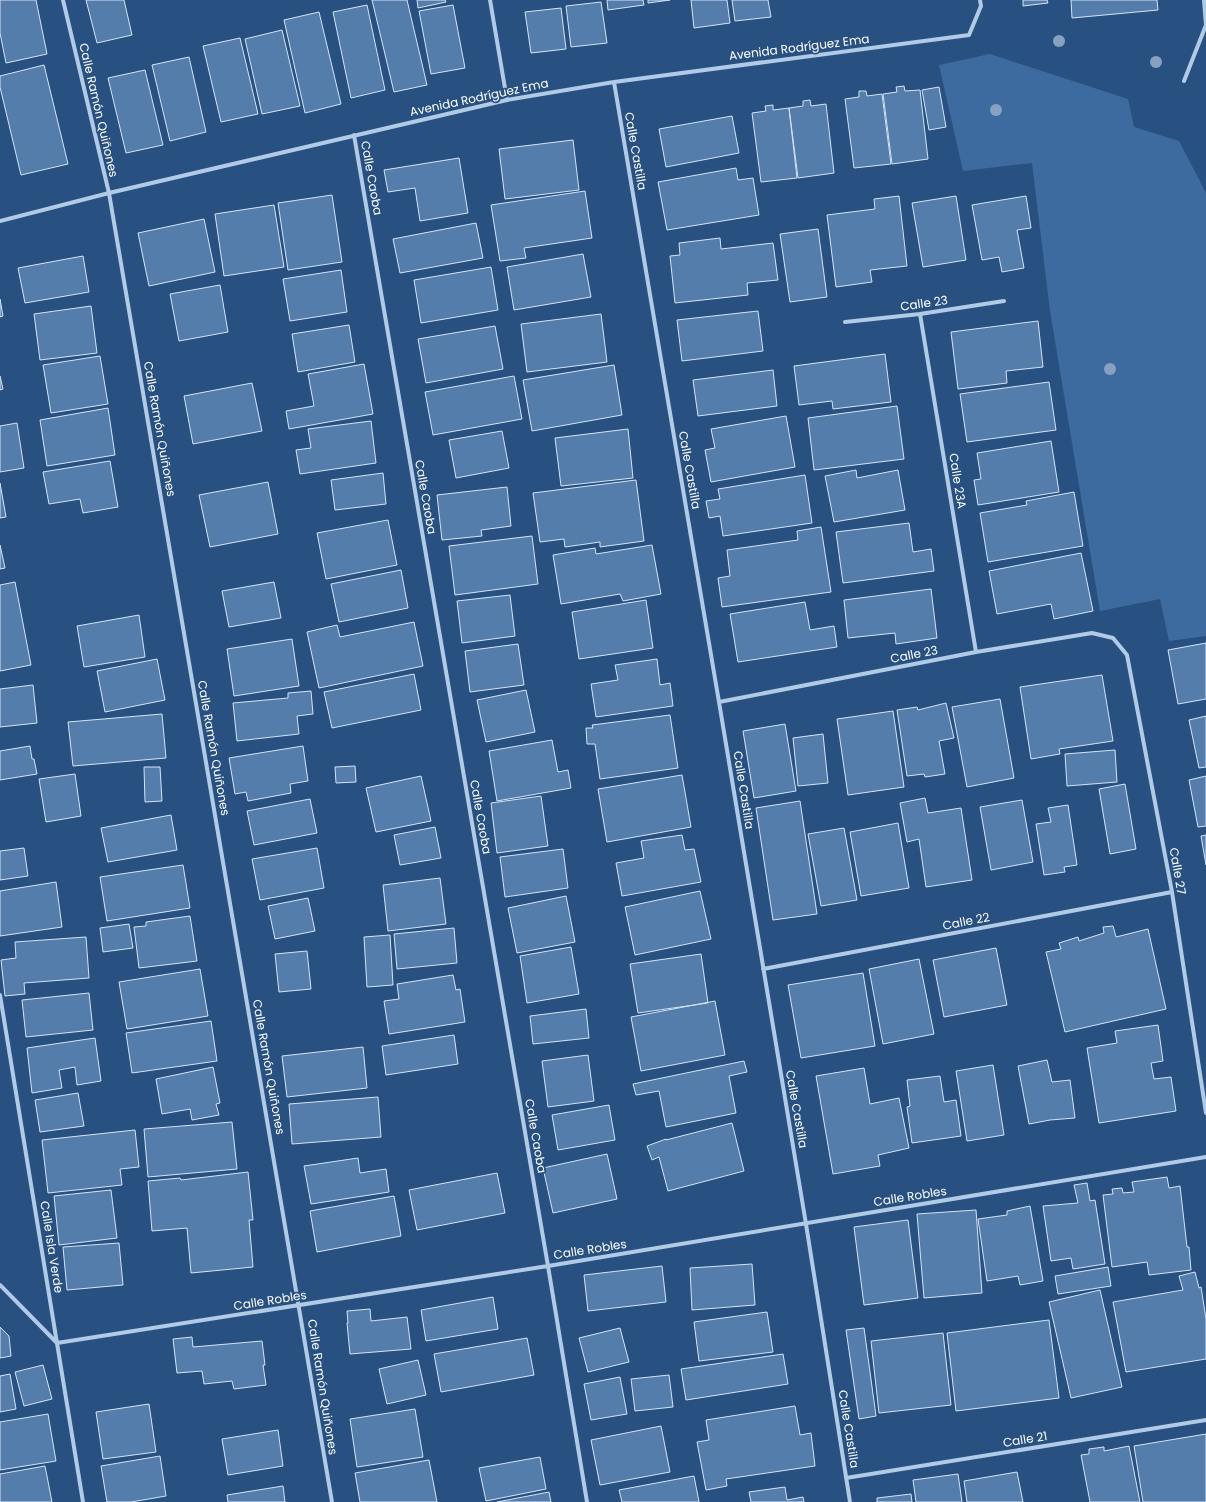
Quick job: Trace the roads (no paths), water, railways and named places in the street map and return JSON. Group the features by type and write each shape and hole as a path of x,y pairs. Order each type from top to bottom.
{"street":[{"name":"Calle Ramón Quiñones","path":"63,0 109,193 300,1306 332,1502"},
{"path":"490,0 508,100"},
{"name":"Avenida Rodríguez Ema","path":"0,221 109,193 508,100 614,82 969,35 981,6 980,0"},
{"path":"1184,81 1206,25 1204,0"},
{"name":"Calle Castilla","path":"614,82 806,1224 850,1502"},
{"name":"Calle Caoba","path":"354,135 548,1266 587,1502"},
{"name":"Calle 23","path":"845,322 920,314 1004,301"},
{"name":"Calle 23A","path":"920,314 976,652"},
{"name":"Calle 23","path":"719,702 976,652 1092,633 1113,638"},
{"name":"Calle 27","path":"1113,638 1127,655 1172,892 1206,1113"},
{"name":"Calle 22","path":"763,970 1172,892"},
{"name":"Calle Isla Verde","path":"0,995 84,1502"},
{"name":"Calle Robles","path":"58,1342 300,1306 1206,1158"},
{"path":"0,1285 58,1342"},
{"name":"Calle 21","path":"846,1478 1206,1420"}]}
